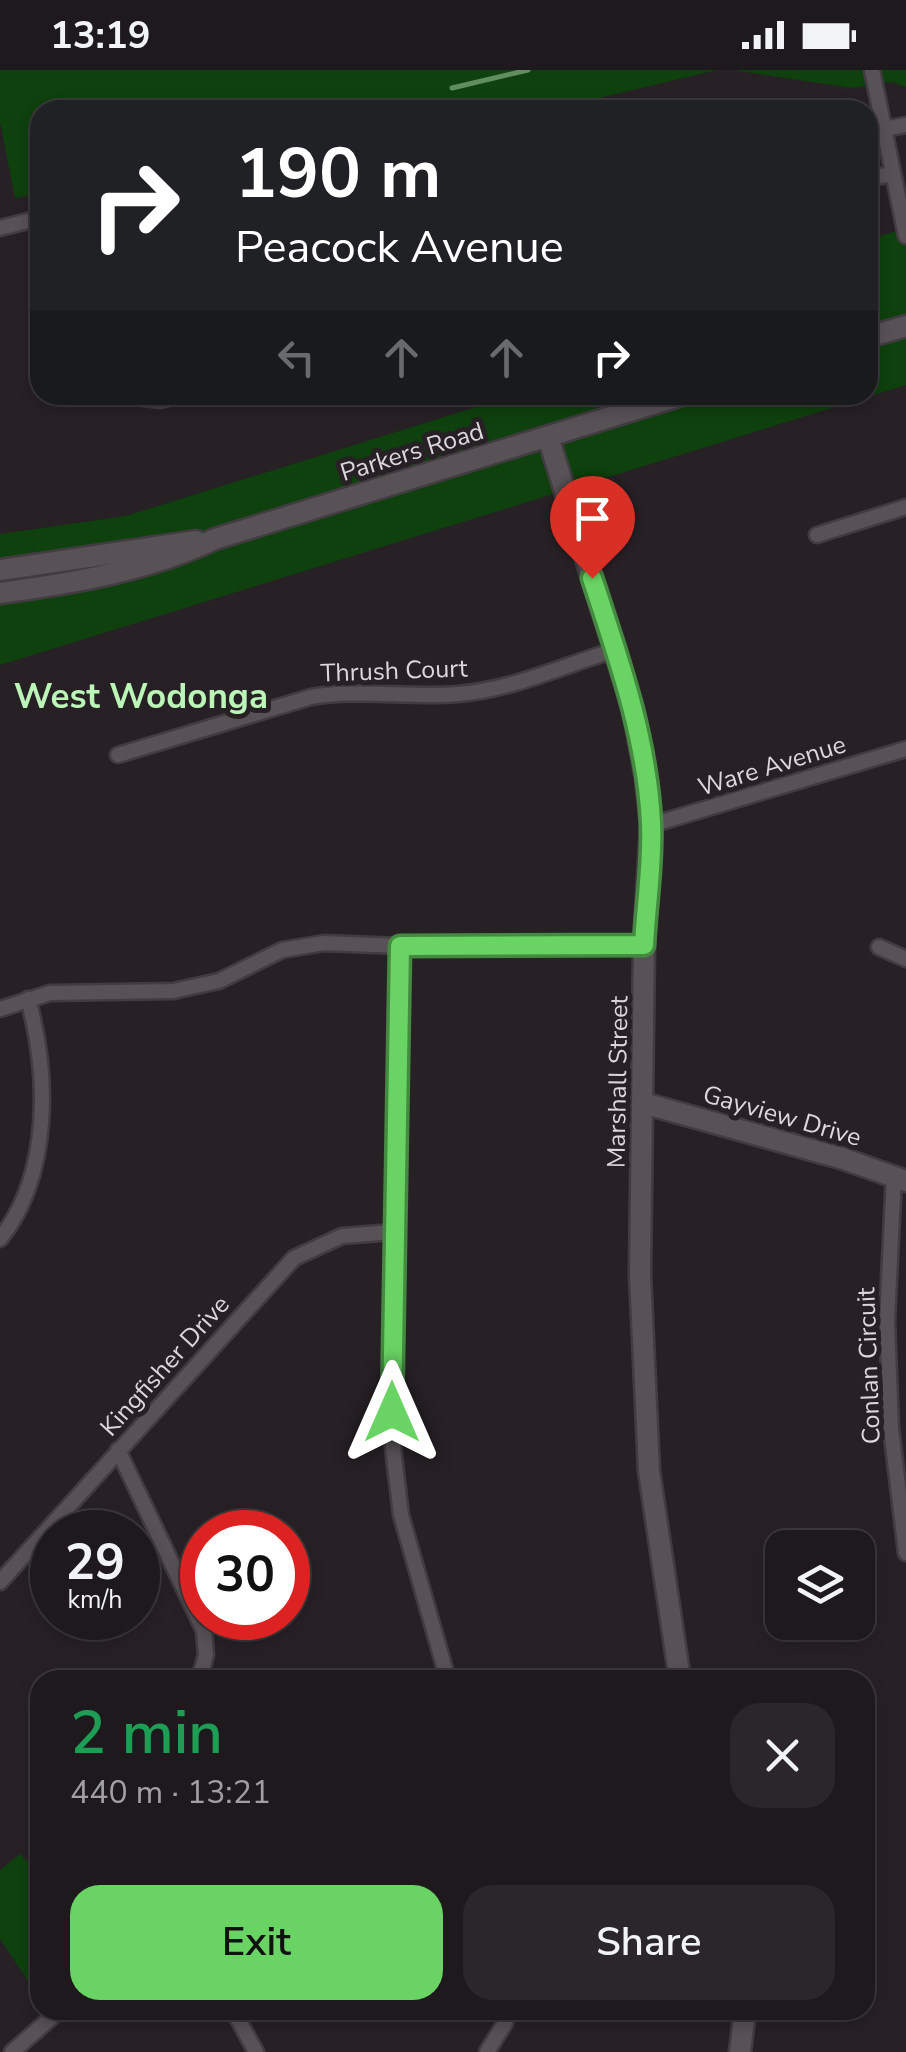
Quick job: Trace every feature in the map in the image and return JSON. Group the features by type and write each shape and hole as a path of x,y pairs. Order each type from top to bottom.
{"street":[{"path":"872,70 906,236"},
{"path":"884,129 906,124"},
{"path":"878,176 893,174"},
{"path":"0,228 30,220"},
{"path":"878,335 906,326"},
{"name":"Parkers Road","path":"0,593 126,572 174,558 215,539 650,405"},
{"name":"Marshall Street","path":"548,437 636,725 651,825 644,945 640,1274 649,1471 679,1670"},
{"path":"817,535 906,507"},
{"name":"Parkers Road","path":"0,570 215,539"},
{"name":"Thrush Court","path":"118,755 311,697 332,693 442,695 482,690 615,650"},
{"name":"Ware Avenue","path":"651,825 906,748"},
{"path":"0,1009 50,993 173,991 220,981 282,950 306,945 644,945"},
{"path":"400,946 393,1232 393,1448 401,1515 445,1670"},
{"path":"879,947 906,959"},
{"path":"0,1239 32,1178 40,1132 40,1075 28,999"},
{"name":"Gayview Drive","path":"643,1103 900,1178"},
{"name":"Conlan Circuit","path":"900,1178 888,1248 888,1338 891,1428 906,1553"},
{"name":"Kingfisher Drive","path":"0,1582 294,1258 342,1236 393,1232"},
{"path":"118,1450 204,1631 202,1670"},
{"path":"12,2052 49,2020"},
{"path":"238,2020 256,2052"},
{"path":"487,2052 506,2020"},
{"path":"740,2052 744,2020"}],"green space":[{"path":"0,70 717,70 590,100 30,100 30,195 15,198 0,122"},
{"path":"733,70 906,70 906,87 892,82 852,88"},
{"path":"906,228 906,385 878,394 878,238"},
{"path":"483,405 841,405 0,665 0,534 126,516"},
{"path":"20,1854 30,1864 30,1984 0,1939 0,1870"}],"waterway":[{"path":"452,88 528,70"}],"district":[{"name":"West Wodonga","path":"141,696"}],"route":[{"path":"392,1412 400,946 644,945 651,825 646,778 633,709 592,578"}]}
